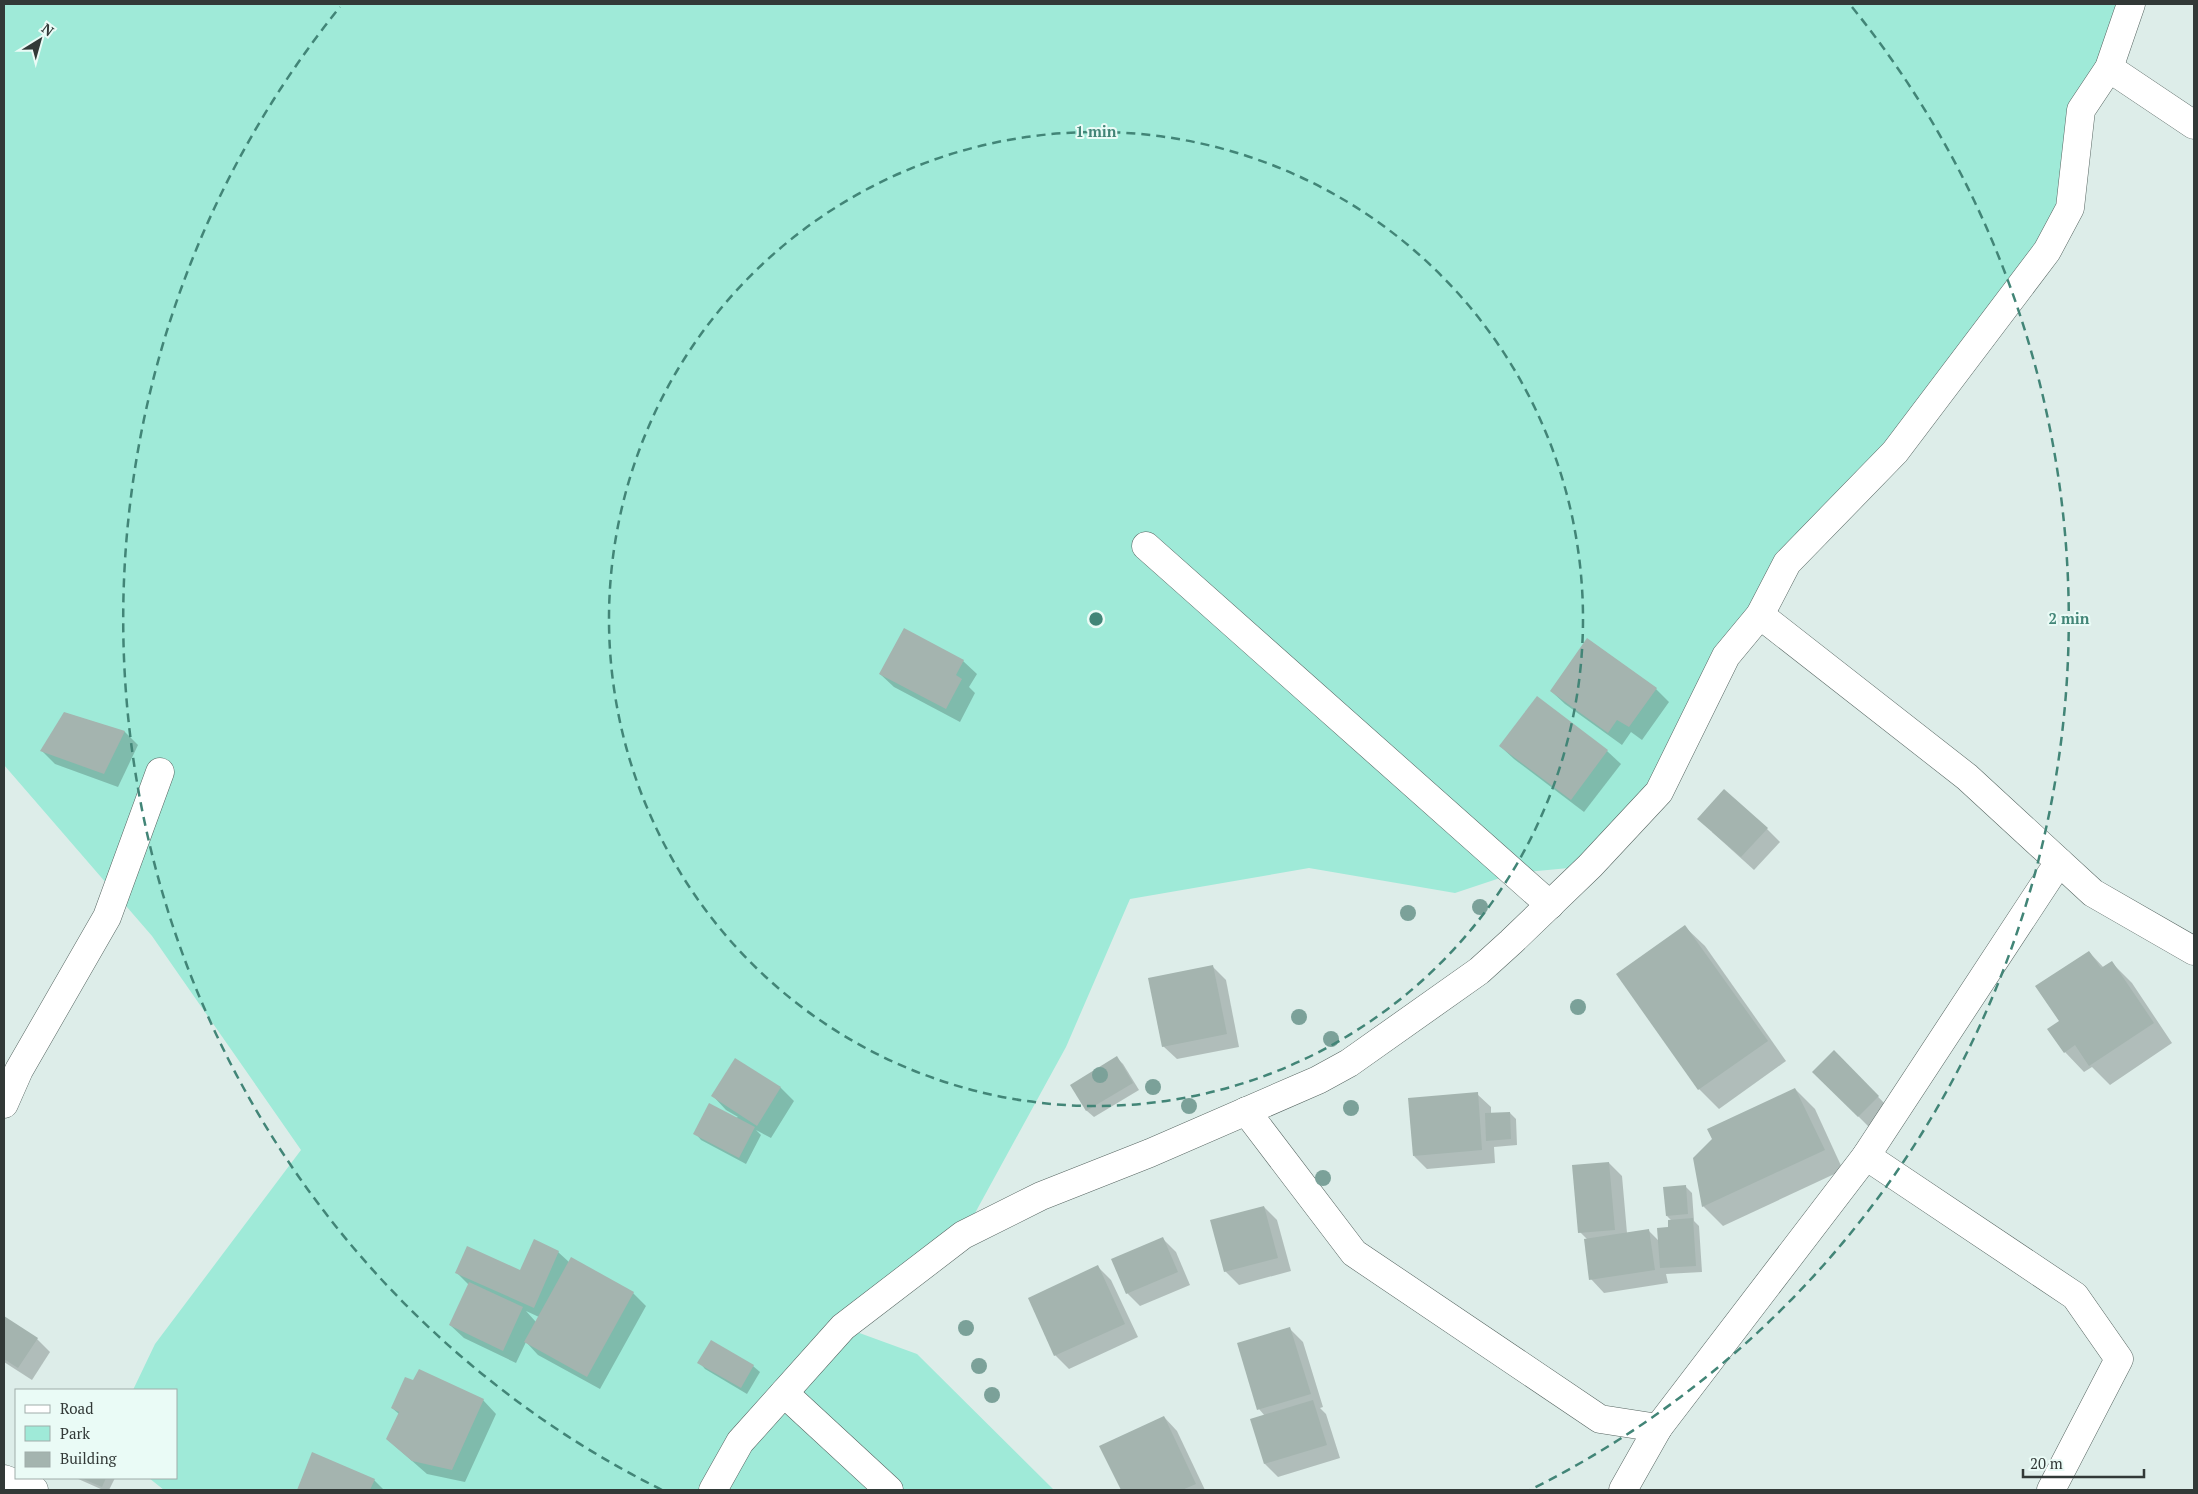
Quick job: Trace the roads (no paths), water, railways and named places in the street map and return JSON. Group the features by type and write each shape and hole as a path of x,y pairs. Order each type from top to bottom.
{"street":[{"path":"713,1490 740,1442 843,1327 963,1235 1042,1196 1246,1112 1318,1080 1348,1063 1479,971 1590,866 1659,792 1726,656 1760,615 1787,563 1895,452 2047,251 2070,208 2081,110 2109,68 2131,4"},
{"path":"2109,68 2194,125"},
{"path":"1146,546 1550,905"},
{"path":"1760,615 1966,778 2093,893 2194,951"},
{"path":"4,1104 19,1070 107,917 160,772"},
{"path":"1623,1490 1658,1428 1866,1156 2058,862"},
{"path":"1246,1112 1354,1253 1600,1419 1658,1428"},
{"path":"1866,1156 2075,1296 2119,1359 2051,1490"},
{"path":"784,1393 889,1490"},
{"path":"4,1479 34,1490"}]}
